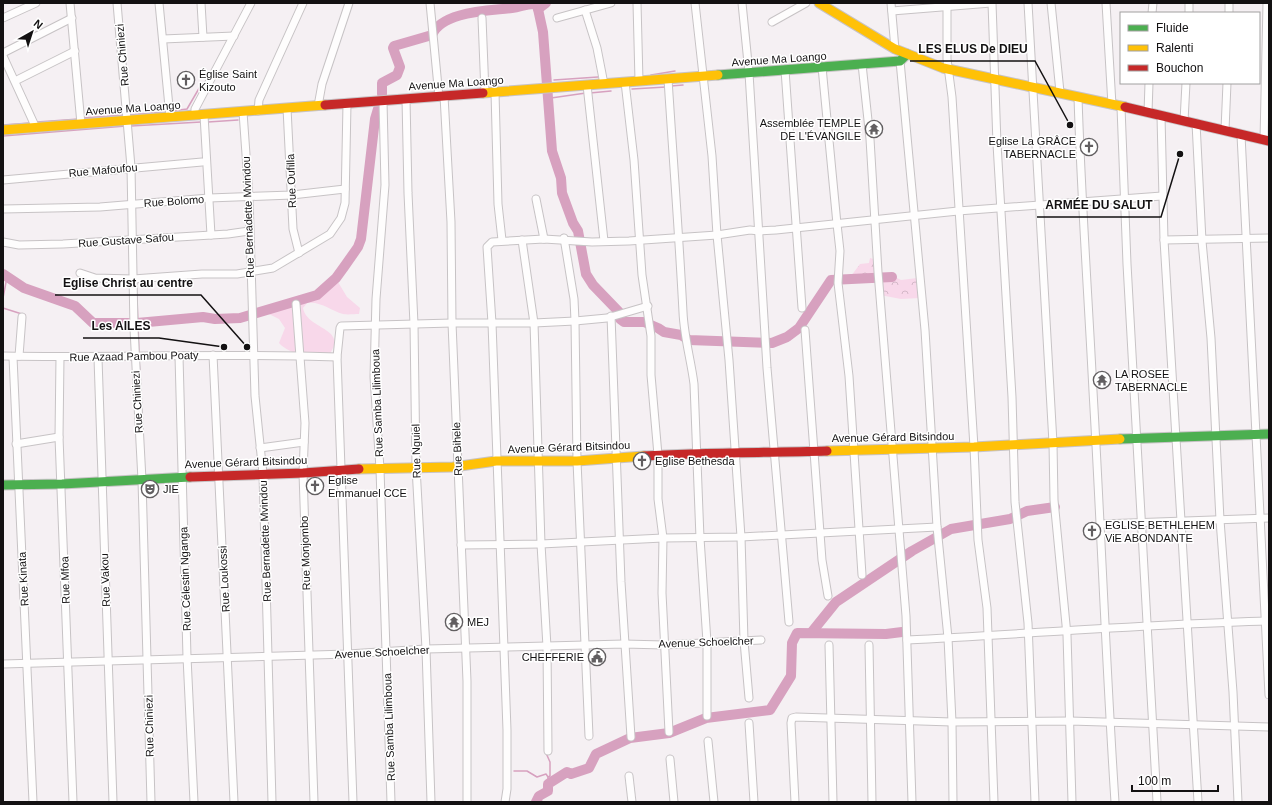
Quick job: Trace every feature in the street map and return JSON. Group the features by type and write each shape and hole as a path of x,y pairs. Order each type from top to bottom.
{"main road":[{"path":"820,3 895,49 949,70 994,77 1266,140"},
{"path":"900,62 907,54"},
{"name":"Avenue Ma Loango","path":"3,130 900,62"},
{"name":"Avenue Gérard Bitsindou","path":"3,485 62,484 220,475 303,473 340,469 458,466 496,461 577,461 696,453 736,454 1013,446 1176,436 1269,434"}],"street":[{"path":"3,18 19,7 36,3"},
{"path":"70,3 81,124"},
{"name":"Rue Chiniezi","path":"117,3 131,167 135,358 142,480 151,802"},
{"path":"159,3 170,117"},
{"path":"201,3 203,37"},
{"path":"211,235 209,198 200,115 195,109 251,3"},
{"path":"258,111 259,100 303,3"},
{"path":"318,106 322,84 349,3"},
{"name":"Rue Bihele","path":"430,3 441,96 451,222 452,323 465,649 468,802"},
{"path":"557,18 611,3"},
{"path":"637,3 639,81"},
{"path":"695,3 712,156 717,235 729,360 736,454 744,641 749,698"},
{"path":"742,3 749,73 780,535 789,622"},
{"path":"772,22 806,3"},
{"path":"895,49 891,7 947,6 992,3 994,77 1015,502 1028,633 1035,802"},
{"path":"1028,3 1038,206 1053,443 1054,500 1066,632 1072,802"},
{"path":"1051,3 1060,92"},
{"path":"1106,3 1112,105"},
{"path":"1266,140 1267,3"},
{"path":"947,6 947,59 949,70 974,447 978,540 985,576 989,635 993,721 994,802"},
{"path":"585,10 597,48 604,84"},
{"path":"36,128 3,54 72,18"},
{"path":"482,18 485,93"},
{"path":"163,39 234,36"},
{"path":"15,81 74,51"},
{"path":"900,62 925,330 937,528 948,638 952,722 953,802"},
{"path":"862,64 876,220 907,640 912,802"},
{"path":"822,67 840,251 838,283 848,376 862,576"},
{"path":"785,70 802,308"},
{"path":"668,79 678,238 683,287 683,312 688,353 692,367 694,384 700,538 707,642 707,716"},
{"path":"625,82 634,160 643,285 648,306 651,336 651,375 658,455 658,499 663,538 662,592 669,732"},
{"path":"1148,113 1149,84"},
{"path":"1184,120 1186,84"},
{"path":"1225,130 1227,84"},
{"path":"587,85 604,241"},
{"path":"495,92 498,204 502,240"},
{"path":"1078,97 1081,202 1101,524 1115,802"},
{"name":"Rue Nguiel","path":"406,99 408,193 414,324 416,468 426,649 431,802"},
{"name":"Rue Samba Lilimboua","path":"383,101 385,185 375,324 374,378 380,469 391,802"},
{"path":"80,273 95,278 133,279 202,274 237,274 250,272 273,268 330,234 341,218 345,203 347,104"},
{"path":"1121,107 1136,438 1157,802"},
{"name":"Rue Oufilla","path":"287,108 293,229 299,253"},
{"name":"Rue Bernadette Mvindou","path":"243,112 249,197 250,272 255,396 263,474 272,802"},
{"path":"1161,116 1164,240 1181,522 1189,624 1198,802"},
{"path":"1196,123 1202,240 1211,338 1220,520 1228,623 1238,802"},
{"path":"1241,135 1260,518 1267,621 1269,695"},
{"name":"Rue Mafoufou","path":"3,180 131,167 202,162"},
{"name":"Rue Bolomo","path":"3,209 100,207 209,198 292,195 345,189"},
{"path":"505,802 507,790 507,730 501,543 496,461 492,323 487,247 494,241 502,240 564,238 604,241 678,238 717,235 750,230 759,231 797,228 958,211 1162,196"},
{"path":"536,199 544,239"},
{"name":"Rue Gustave Safou","path":"3,242 19,245 133,240 249,231"},
{"path":"564,238 574,299 577,461 582,541 585,645 590,736"},
{"path":"1164,240 1269,238"},
{"path":"522,240 534,323 547,647 548,751"},
{"name":"Rue Monjombo","path":"296,304 305,423 303,473 314,802"},
{"path":"353,802 337,356 341,326 375,324 534,323 575,321 611,316 648,306"},
{"path":"611,316 619,540 624,644 631,737"},
{"name":"Rue Kinata","path":"22,317 16,356 16,444 33,802"},
{"path":"805,330 820,534 828,596"},
{"name":"Rue Azaad Pambou Poaty","path":"3,356 135,358 254,354 337,356"},
{"name":"Rue Loukossi","path":"213,355 220,475 234,802"},
{"name":"Rue Célestin Nganga","path":"179,356 187,657 194,802"},
{"name":"Rue Mfoa","path":"60,357 59,437 69,661 73,802"},
{"name":"Rue Vakou","path":"98,358 113,802"},
{"path":"16,444 59,437"},
{"path":"260,448 304,442"},
{"path":"1101,524 1269,518"},
{"path":"461,544 542,544 582,541 740,537 937,528"},
{"path":"907,640 1066,632 1146,625 1267,621"},
{"name":"Avenue Schoelcher","path":"3,664 148,658 348,654 426,649 624,644 664,645 761,640"},
{"path":"829,645 834,802"},
{"path":"869,645 872,802"},
{"path":"795,802 792,718 796,717 952,722 1070,721 1269,727"},
{"path":"749,723 754,802"},
{"path":"708,741 714,802"},
{"path":"670,758 674,802"},
{"path":"629,776 632,802"}],"green space":[{"path":"870,258 877,260 878,273 884,275 886,280 893,276 901,280 917,278 920,298 901,299 880,295 874,276 864,277 852,282 851,276 860,264 869,263"},
{"path":"332,282 338,282 347,297 360,308 359,314 343,314 317,303 307,303 303,308 306,315 312,321 332,335 334,341 333,349 326,359 295,353 279,343 285,328 279,319 269,314 274,309 320,293"}],"waterway":[{"path":"382,94 382,83 397,75 400,67 393,48 394,46 432,35 437,27 445,21 456,17 530,4 536,4 538,9 546,3"},
{"path":"538,9 543,32 552,151 561,178 562,193 573,223 578,231 586,274 593,285 619,312 620,319 624,322 644,322 664,332 681,335 689,340 772,343 787,337 799,328 831,280 892,277"},
{"path":"651,75 675,71"},
{"path":"554,80 598,77"},
{"path":"172,111 187,109 201,85"},
{"path":"671,86 683,85"},
{"path":"632,89 666,87"},
{"path":"590,93 611,91"},
{"path":"551,98 586,93"},
{"path":"137,323 203,317 215,319 240,318 317,295 336,278 358,247 361,239 375,119 378,109"},
{"path":"129,115 166,112"},
{"path":"83,118 125,115"},
{"path":"37,122 79,119"},
{"path":"208,122 238,120"},
{"path":"131,126 201,122"},
{"path":"3,125 30,123"},
{"path":"3,136 126,126"},
{"path":"3,274 24,288 75,306 93,323 128,323"},
{"path":"3,298 7,277"},
{"path":"137,297 139,353"},
{"path":"3,308 25,315"},
{"path":"139,359 140,375"},
{"path":"811,633 836,602 912,551 951,529 1010,519 1027,511 1055,507"},
{"path":"536,802 539,796 548,791 548,784 567,772 571,774 589,768 596,754 630,738 669,733 706,718 770,710 791,676 792,643 797,633 886,634 902,632"},
{"path":"546,753 550,762 550,776 548,777 548,784"},
{"path":"514,771 527,771 537,777 546,774 548,777"}],"traffic: fast":[{"path":"718,75 900,61 907,54"},
{"path":"1120,439 1269,434"},
{"path":"3,485 62,484 190,477"}],"traffic: slow":[{"path":"819,3 895,49 943,68 1125,107"},
{"path":"483,93 718,75"},
{"path":"3,130 325,105"},
{"path":"827,451 974,447 1120,439"},
{"path":"359,469 453,467 496,461 577,461 644,456"}],"traffic: jam":[{"path":"325,105 483,93"},
{"path":"1125,107 1269,141"},
{"path":"644,456 827,451"},
{"path":"190,477 303,473 359,469"}],"place":[{"name":"Église Saint Kizouto","path":"186,80"},
{"name":"LES ELUS De DIEU","path":"1070,125"},
{"name":"Assemblée TEMPLE DE L'ÉVANGILE","path":"874,129"},
{"name":"Eglise La GRÂCE TABERNACLE","path":"1089,147"},
{"name":"ARMÉE DU SALUT","path":"1180,154"},
{"name":"Les AILES","path":"224,347"},
{"name":"Eglise Christ au centre","path":"247,347"},
{"name":"LA ROSEE TABERNACLE","path":"1102,380"},
{"name":"Eglise Bethesda","path":"642,461"},
{"name":"Eglise Emmanuel CCE","path":"315,486"},
{"name":"JIE","path":"150,489"},
{"name":"EGLISE BETHLEHEM ViE ABONDANTE","path":"1092,531"},
{"name":"MEJ","path":"454,622"},
{"name":"CHEFFERIE","path":"597,657"}]}
